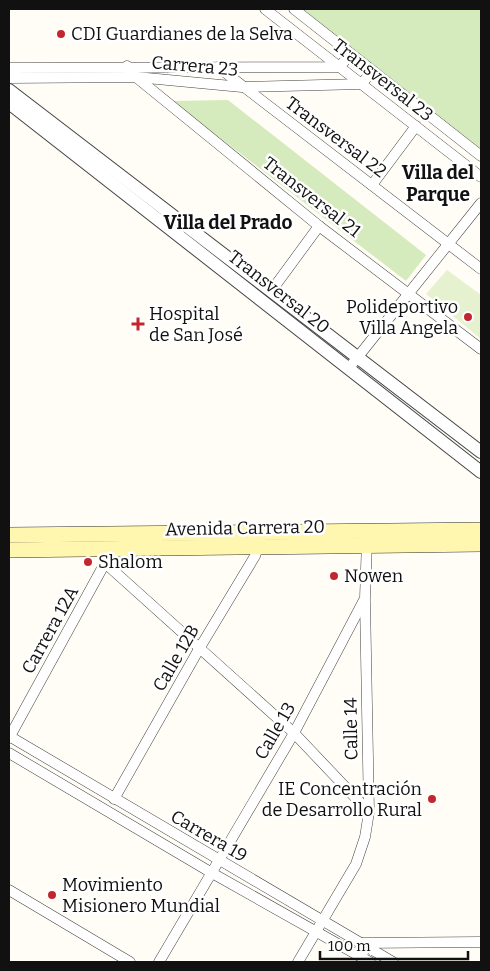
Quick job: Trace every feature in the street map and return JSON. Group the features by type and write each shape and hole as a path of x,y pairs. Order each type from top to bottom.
{"main road":[{"name":"Avenida Carrera 20","path":"9,550 107,548 260,539 367,538 481,530"},
{"name":"Avenida Carrera 20","path":"9,535 107,548"},
{"name":"Avenida Carrera 20","path":"367,538 481,544"}],"street":[{"name":"Transversal 23","path":"265,9 481,177"},
{"name":"Transversal 23","path":"294,9 481,156"},
{"path":"339,67 351,54"},
{"name":"Carrera 23","path":"9,68 128,66 339,67"},
{"name":"Transversal 21","path":"128,66 136,77 319,226 410,292 481,349"},
{"name":"Transversal 22","path":"218,67 481,269"},
{"path":"361,84 373,71"},
{"name":"Carrera 23","path":"9,78 136,77 242,86 361,84"},
{"name":"Transversal 20","path":"9,90 481,452"},
{"name":"Transversal 20","path":"9,103 481,472"},
{"path":"372,185 416,126"},
{"path":"349,368 481,203"},
{"path":"272,290 319,226"},
{"name":"Calle 13","path":"159,962 212,873 217,860 294,733 365,598 367,538"},
{"name":"Calle 12B","path":"114,799 260,539"},
{"path":"107,548 199,649 294,733 368,812"},
{"name":"Carrera 12A","path":"9,737 107,548"},
{"name":"Calle 14","path":"298,962 356,864 365,837 368,812 365,598"},
{"name":"Carrera 19","path":"9,737 392,962"},
{"name":"Carrera 19","path":"9,753 212,873 370,962"},
{"path":"9,890 130,962"},
{"path":"360,944 481,942"}],"green space":[{"path":"291,9 481,9 481,149"},
{"name":"Villa del Parque","path":"228,100 426,255 406,281 172,101"},
{"name":"Polideportivo Villa Angela","path":"447,270 481,295 481,339 426,294"}],"place":[{"name":"CDI Guardianes de la Selva","path":"61,34"},
{"name":"Polideportivo Villa Angela","path":"468,317"},
{"name":"Hospital de San José","path":"138,324"},
{"name":"Shalom","path":"88,562"},
{"name":"Nowen","path":"334,576"},
{"name":"IE Concentración de Desarrollo Rural","path":"432,799"},
{"name":"Movimiento Misionero Mundial","path":"52,895"}],"district":[{"name":"Villa del Parque","path":"438,183"},
{"name":"Villa del Prado","path":"228,222"}]}
